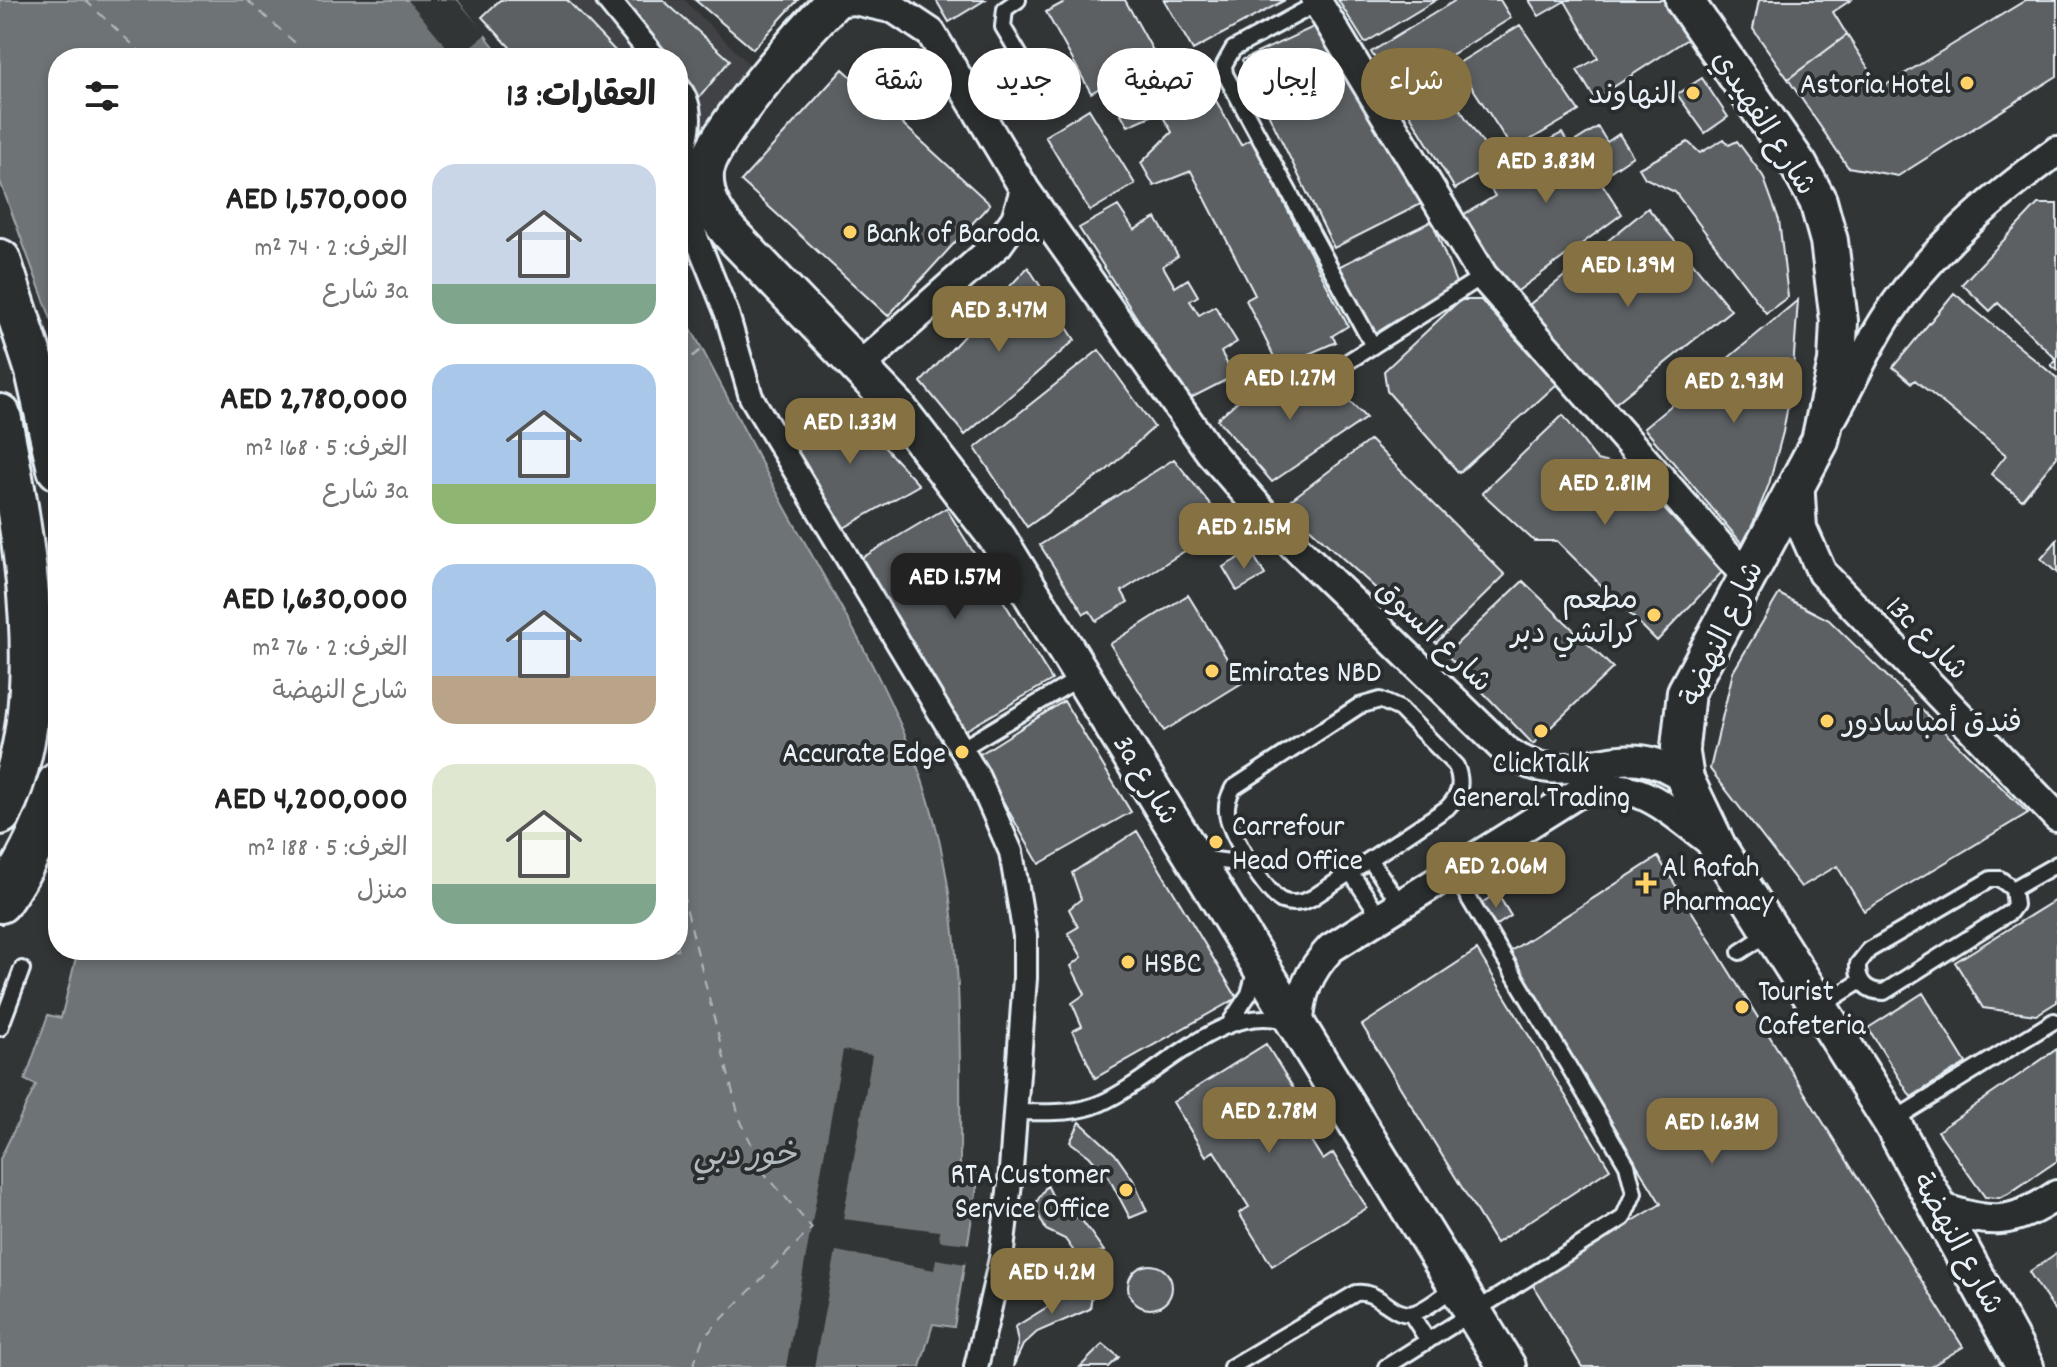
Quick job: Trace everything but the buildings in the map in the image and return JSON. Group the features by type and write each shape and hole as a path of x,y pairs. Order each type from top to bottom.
{"main road":[{"path":"0,260 36,371 48,424"},
{"path":"0,415 16,495 26,578 31,672 24,740 0,814"},
{"path":"0,902 20,873 48,815"}],"street":[{"path":"608,0 647,48"},
{"name":"شارع الفهيدي","path":"1684,0 1799,166 1818,201 1832,254 1839,321 1837,362 1820,441"},
{"name":"شارع السوق","path":"834,1 875,2 914,19 931,33 968,92"},
{"name":"3a شارع","path":"834,1 710,155 705,171 709,204 730,233 930,448 998,539 1507,1367"},
{"path":"1317,2 1483,276 1746,576"},
{"path":"688,109 688,133"},
{"name":"شارع السوق","path":"985,120 1025,190 1177,409 1244,493 1504,749 1538,769 1558,771 1609,760 1642,758 1672,769 1685,779"},
{"name":"شارع النهضة","path":"2025,1367 1891,1121 1821,1006 1718,848 1685,779 1680,747 1686,692 1884,320 1907,289 1967,222 2057,151"},
{"path":"858,368 998,244 1016,219 1025,190"},
{"path":"688,217 727,314 751,397 996,812 1021,894 1025,978 1015,1112 1001,1259 976,1367"},
{"name":"13c شارع","path":"1799,479 1802,528 1822,573 2057,817"},
{"path":"1299,1027 1303,991 1319,960 1331,948 1548,809 1591,788 1609,786 1642,793 1718,848"},
{"path":"1940,1207 1976,1220 2002,1220 2026,1215 2057,1195"}],"lane":[{"path":"1017,48 1001,21 1005,9 1018,0"},
{"path":"1317,2 1233,49 1224,65 1225,74 1373,346"},
{"path":"1341,366 1483,276"},
{"path":"961,749 1084,676"},
{"path":"1380,700 1400,709 1456,766 1460,784 1458,794 1447,808 1370,860 1312,898 1293,903 1274,895 1253,865 1226,814 1233,788 1359,706 1380,700"},
{"path":"1195,858 1253,865"},
{"path":"1370,860 1389,909"},
{"path":"2013,889 2057,864"},
{"path":"1231,1367 1356,1293 1371,1293 1400,1312 1411,1314 1465,1300 1623,1218 1634,1193 1627,1165 1451,870"},
{"path":"1351,873 1389,909"},
{"path":"2000,879 2013,889 2015,905 2010,912 1893,988 1876,992 1861,981 1858,964 1869,950 1984,882 2000,879"},
{"path":"1740,952 1772,931"},
{"path":"1228,1024 1249,994 1257,960"},
{"path":"0,1028 22,969"},
{"path":"1821,1006 1861,981"},
{"path":"1015,1112 1072,1111 1099,1104 1228,1024 1264,1016 1299,1027"},
{"path":"1891,1121 2054,1021"},
{"path":"1386,1367 1428,1341 1465,1300"},
{"path":"1411,1314 1428,1341"}],"shaded area":[{"path":"552,0 684,0 754,69 688,151 688,48 592,48"}],"water":[{"path":"0,0 457,0 495,48 48,48 48,311 0,181"},
{"name":"خور دبي","path":"688,323 883,686 915,760 940,843 949,889 958,983 960,1171 979,1175 954,1327 933,1324 920,1367 0,1367 0,1159 36,1085 25,1080 48,1015 61,1018 76,960 688,960"}],"pier":[{"path":"408,0 457,0 486,34 468,48 448,48"},
{"path":"843,1050 872,1055 843,1219 939,1231 940,1241 971,1244 965,1264 936,1259 934,1270 836,1251 814,1367 786,1367"}],"ferry route":[{"path":"85,0 136,48"},
{"path":"247,0 301,48"},
{"path":"688,360 703,348"},
{"path":"688,915 739,1117 765,1174 812,1228 703,1338 693,1367"}],"place":[{"name":"Astoria Hotel","path":"1967,83"},
{"name":"النهاوند","path":"1693,93"},
{"name":"Bank of Baroda","path":"850,232"},
{"name":"مطعم كراتشي دبر","path":"1654,615"},
{"name":"Emirates NBD","path":"1212,671"},
{"name":"فندق أمباسادور","path":"1827,721"},
{"name":"ClickTalk General Trading","path":"1541,731"},
{"name":"Accurate Edge","path":"962,752"},
{"name":"Carrefour Head Office","path":"1216,842"},
{"name":"Al Rafah Pharmacy","path":"1646,883"},
{"name":"HSBC","path":"1128,962"},
{"name":"Tourist Cafeteria","path":"1742,1007"},
{"name":"RTA Customer Service Office","path":"1126,1190"}]}
